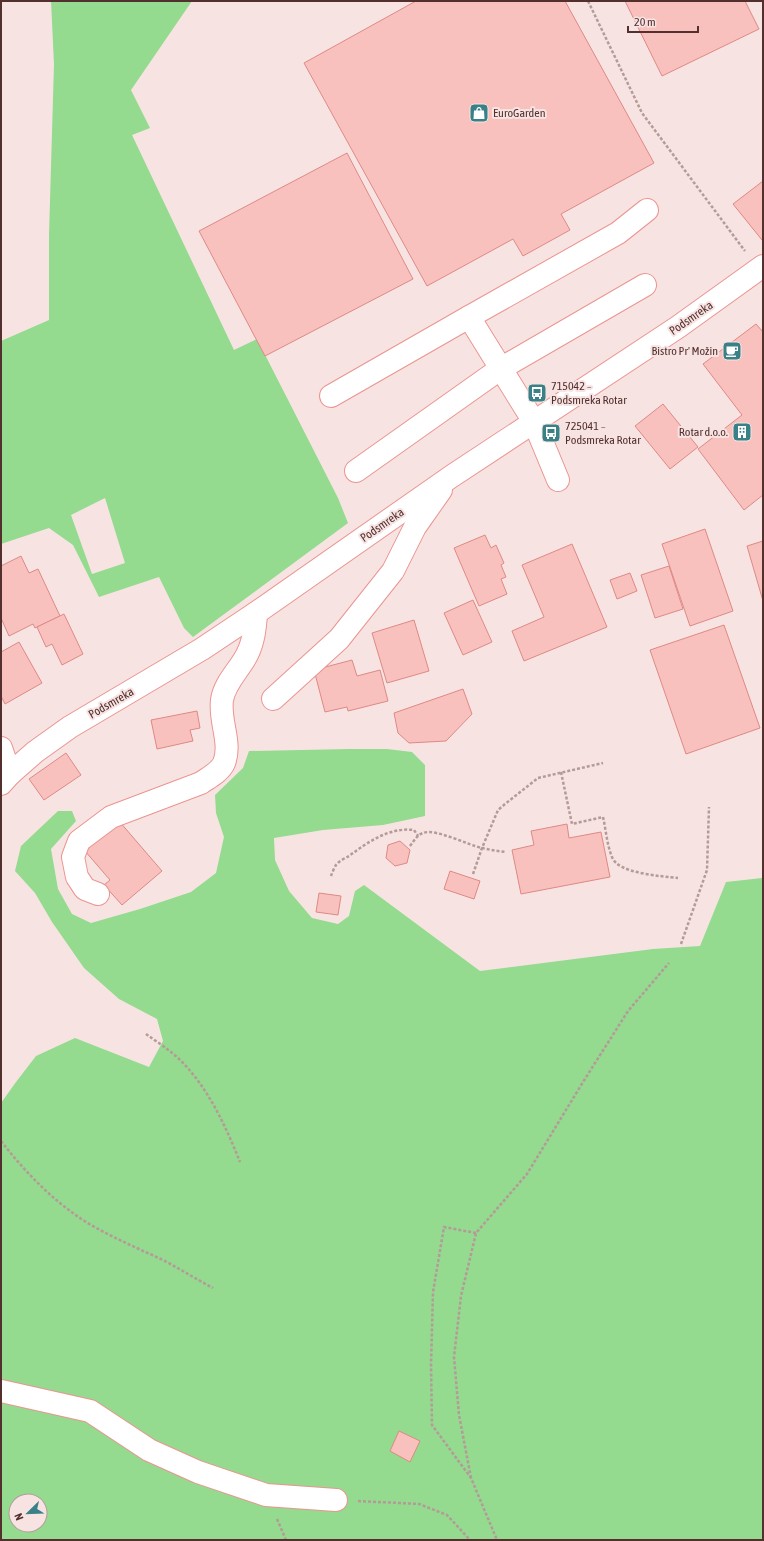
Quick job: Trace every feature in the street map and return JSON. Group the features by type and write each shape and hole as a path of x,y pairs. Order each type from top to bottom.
{"street":[{"path":"331,396 618,233 647,210"},
{"name":"Podsmreka","path":"5,779 35,752 70,727 202,649 256,614 452,476 678,328 761,267"},
{"path":"356,471 500,369 645,285"},
{"path":"469,317 534,422 558,480"},
{"path":"273,699 339,639 393,571 415,527 452,476"},
{"path":"98,894 85,889 77,877 73,857 79,841 111,817 201,783 223,765 227,752 222,700 227,685 245,659 254,637 256,614"},
{"path":"1,748 5,779"},
{"path":"1,1391 90,1411 149,1450 198,1472 266,1495 336,1500"}],"path":[{"path":"588,1 642,114 761,267"},
{"path":"473,874 498,810 505,804 538,778 603,763"},
{"path":"561,772 572,824 603,817 612,859 619,865 641,873 678,878"},
{"path":"681,944 707,870 709,806"},
{"path":"331,876 336,865 384,834 394,831 414,830 418,836"},
{"path":"410,846 418,836 424,832 435,833 482,848 506,852"},
{"path":"498,1540 471,1478 459,1415 454,1357 461,1296 476,1233 527,1174 628,1011 669,963"},
{"path":"146,1034 180,1060 199,1083 225,1125 240,1162"},
{"path":"1,1141 20,1166 56,1200 86,1222 121,1242 163,1261 213,1288"},
{"path":"471,1478 432,1425 431,1365 433,1292 444,1227 476,1233"},
{"path":"336,1500 419,1504 447,1515 470,1540"}],"green space":[{"path":"51,1 192,1 131,90 150,128 132,135 234,350 257,339 338,498 348,523 193,637 184,628 159,577 99,597 73,545 49,528 1,544 1,341 49,320 49,235 54,64","holes":["105,498 125,563 92,574 71,515"]},
{"path":"387,749 412,752 425,765 425,816 383,825 323,830 274,838 275,860 289,891 312,918 338,924 349,916 355,891 364,885 480,971 653,949 700,946 726,882 762,878 763,875 763,1540 1,1540 1,1103 36,1056 75,1038 149,1067 163,1041 157,1019 119,999 84,968 52,922 35,893 15,871 21,846 58,811 72,811 76,821 51,849 58,889 72,914 91,923 191,892 216,873 224,837 216,813 215,795 243,768 249,751"}],"building":[{"name":"EuroGarden","path":"416,1 565,1 654,163 561,214 570,230 523,256 513,239 427,286 304,63"},
{"path":"625,1 745,1 759,29 662,76"},
{"path":"347,153 413,279 265,356 199,231"},
{"path":"763,181 763,239 762,240 733,204"},
{"name":"Rotar d.o.o.","path":"756,324 763,332 763,495 744,510 698,449 742,415 703,364"},
{"path":"663,404 698,447 670,469 635,426"},
{"path":"705,529 733,611 690,626 662,544"},
{"path":"485,535 491,548 496,545 504,563 501,565 506,577 501,579 507,594 479,606 454,548"},
{"path":"763,541 763,601 747,546"},
{"path":"572,544 607,627 524,661 512,631 544,617 522,565"},
{"path":"21,556 29,573 38,569 60,616 35,628 33,624 9,636 1,618 1,566"},
{"path":"669,566 683,609 655,618 641,575"},
{"path":"630,573 637,591 617,599 610,580"},
{"path":"473,600 492,642 463,655 444,613"},
{"path":"64,614 83,654 62,665 52,644 46,647 37,627"},
{"path":"414,620 429,671 387,683 372,633"},
{"path":"724,625 760,728 686,754 650,650"},
{"path":"19,642 42,683 5,704 1,696 1,652"},
{"path":"352,660 357,676 380,670 388,701 348,711 347,707 325,712 314,670"},
{"path":"463,689 472,714 446,741 409,743 398,733 394,713"},
{"path":"197,711 200,728 190,730 193,741 157,749 151,720"},
{"path":"66,753 81,775 44,800 29,779"},
{"path":"119,821 162,871 122,905 104,885 110,880 85,851"},
{"path":"567,824 569,838 601,832 610,877 521,894 512,850 534,845 531,831"},
{"path":"400,841 410,850 407,863 395,866 386,858 388,845"},
{"path":"450,871 480,881 474,899 444,889"},
{"path":"319,893 341,896 338,915 316,912"},
{"path":"399,1431 420,1441 410,1462 390,1451"}],"place":[{"name":"EuroGarden","path":"479,113"},
{"name":"Bistro Pr' Možin","path":"732,351"},
{"name":"715042 ~ Podsmreka Rotar","path":"537,393"},
{"name":"Rotar d.o.o.","path":"742,432"},
{"name":"725041 ~ Podsmreka Rotar","path":"551,433"}]}
